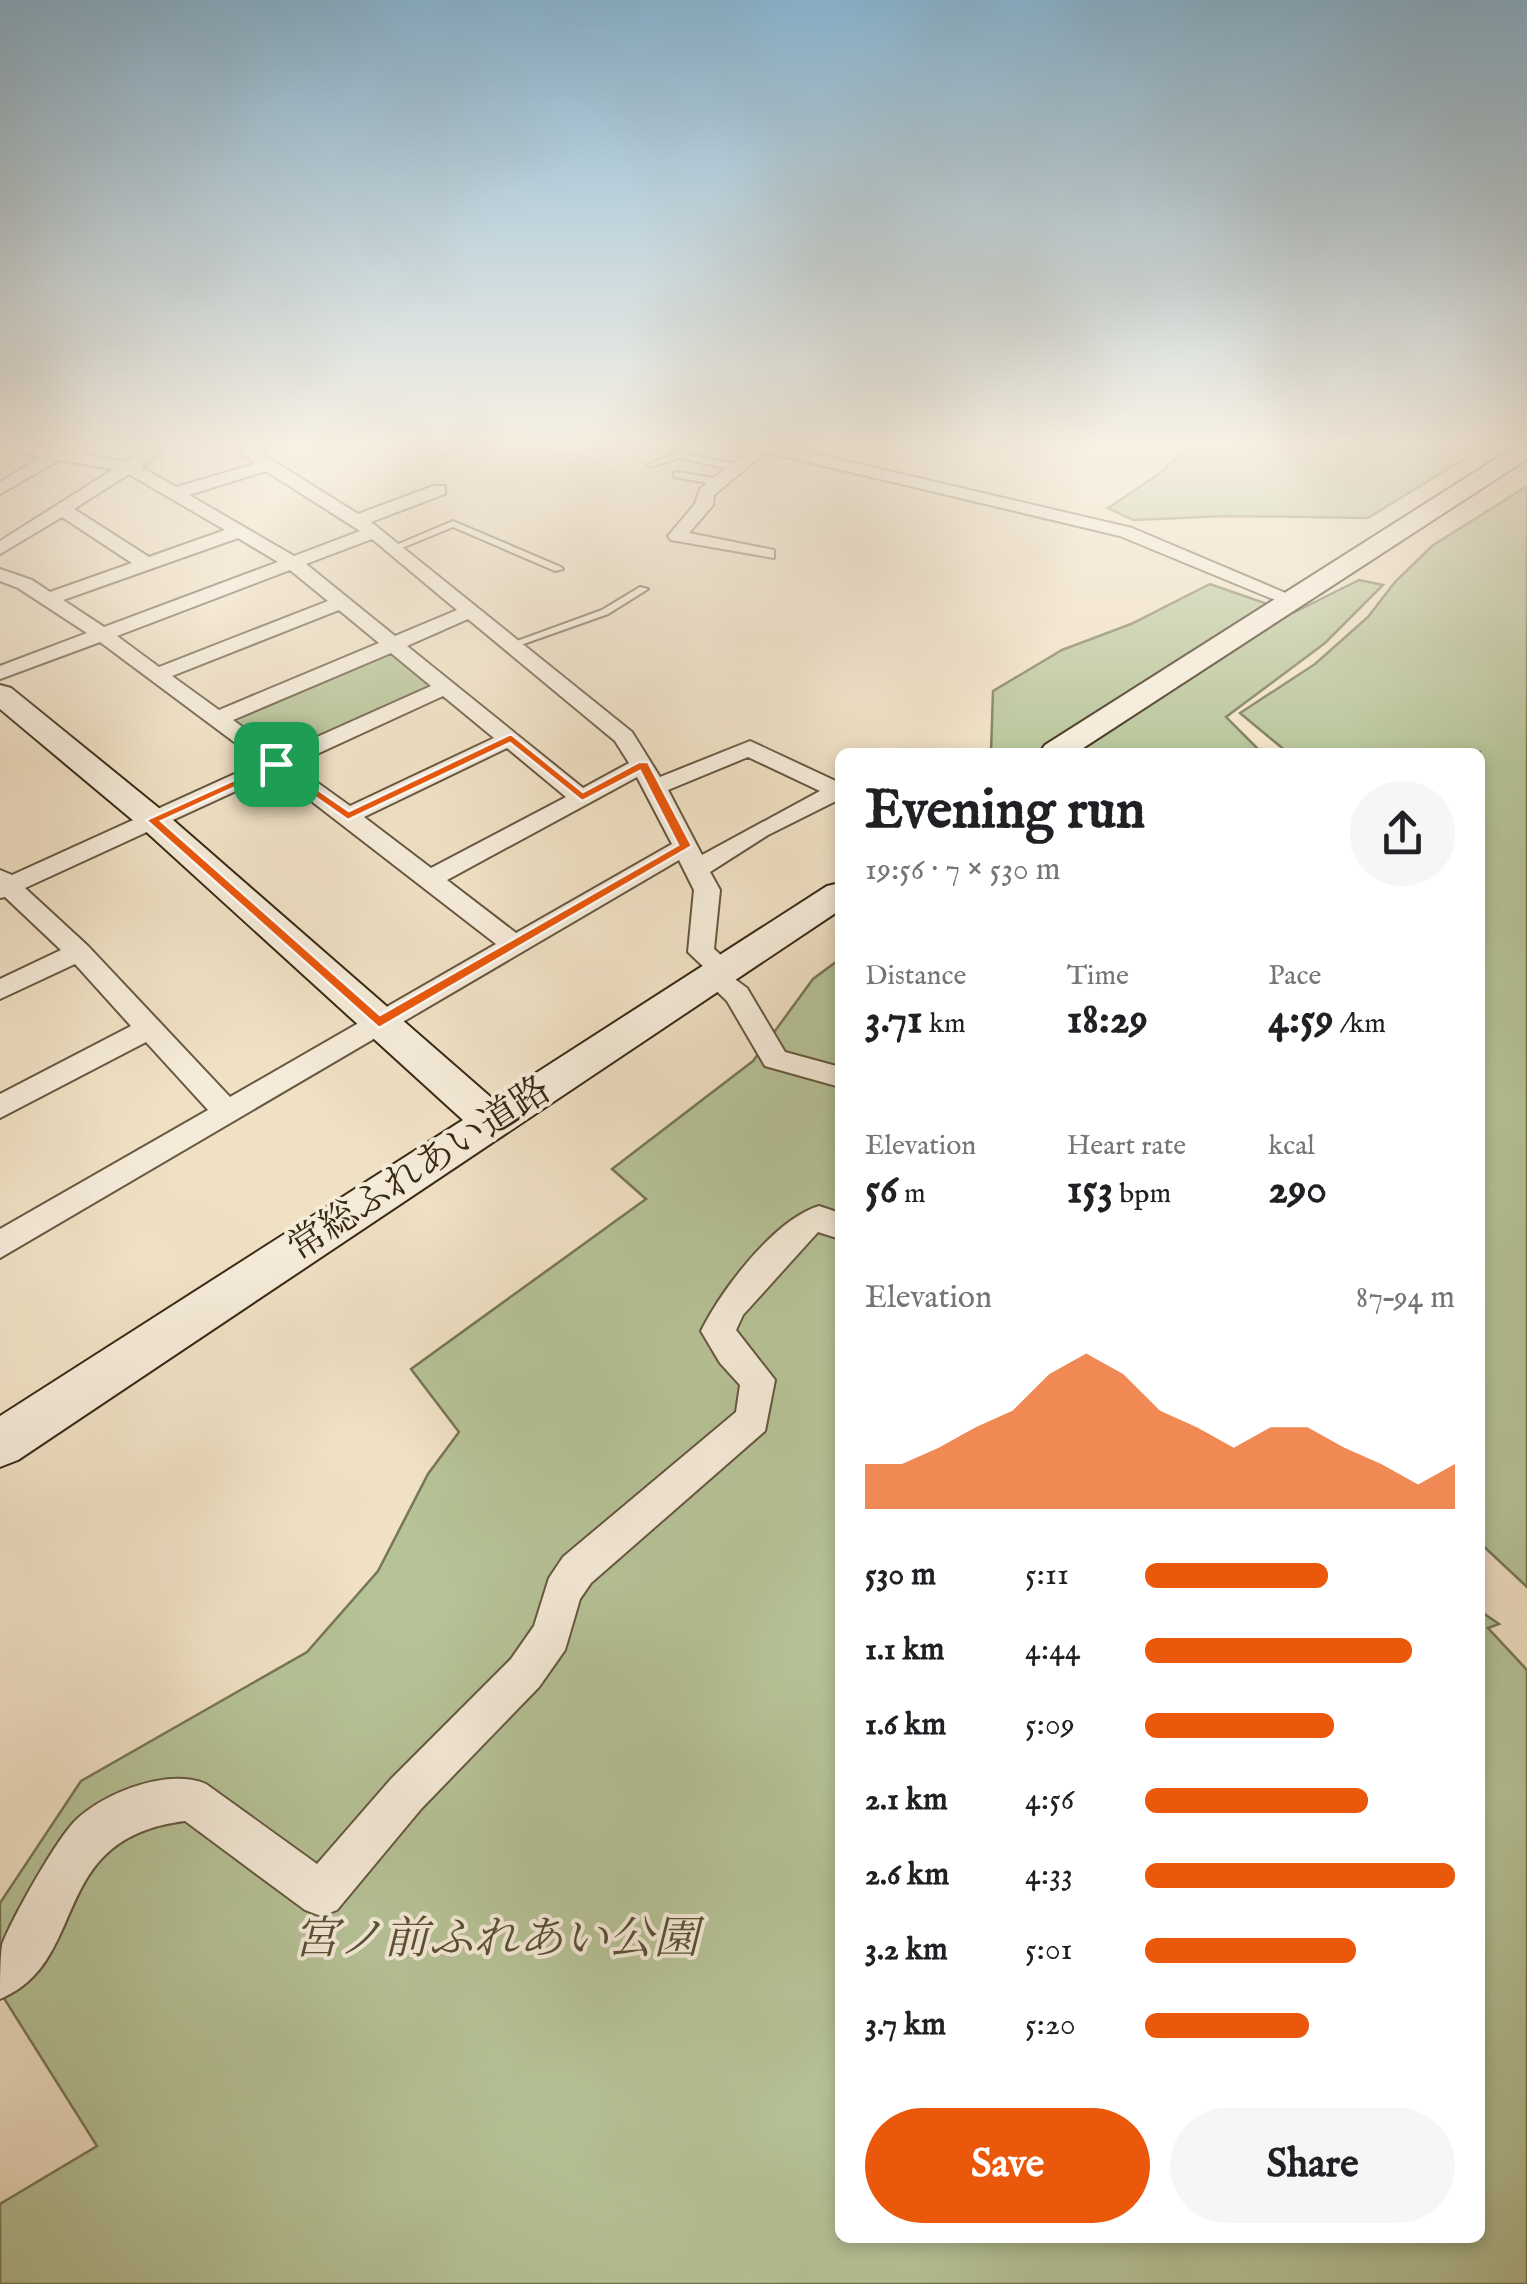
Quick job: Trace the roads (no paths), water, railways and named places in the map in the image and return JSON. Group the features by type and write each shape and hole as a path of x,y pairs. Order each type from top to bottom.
{"street":[{"path":"132,555 147,564"},
{"path":"50,598 174,555"},
{"path":"279,555 582,798"},
{"path":"0,672 307,555"},
{"path":"402,555 624,737 649,776 706,890 701,952 737,995 775,1058 835,1076"},
{"path":"1181,555 1292,600"},
{"path":"1062,748 1363,555"},
{"path":"0,575 50,598 102,634 514,944"},
{"path":"157,675 341,602"},
{"path":"215,720 471,611"},
{"path":"226,1112 79,952 3,885 446,687"},
{"path":"0,694 153,820 494,1123"},
{"path":"348,816 511,738"},
{"path":"428,880 582,798 750,748 763,758 835,789"},
{"path":"0,1244 514,944 835,793"},
{"name":"常総ふれあい道路","path":"0,1444 835,897"},
{"path":"0,990 79,952"},
{"path":"0,1107 147,1030"},
{"path":"0,1976 16,1965 83,1844 98,1826 165,1802 191,1799 321,1894 406,1794 525,1674 551,1636 564,1591 577,1570 752,1420 758,1380 718,1332 721,1320 731,1304 807,1223 818,1218 835,1224"}],"lane":[{"path":"524,555 558,569"},
{"path":"511,645 605,612 642,588"}],"park label":[{"name":"宮ノ前ふれあい公園","path":"496,1940"}]}
